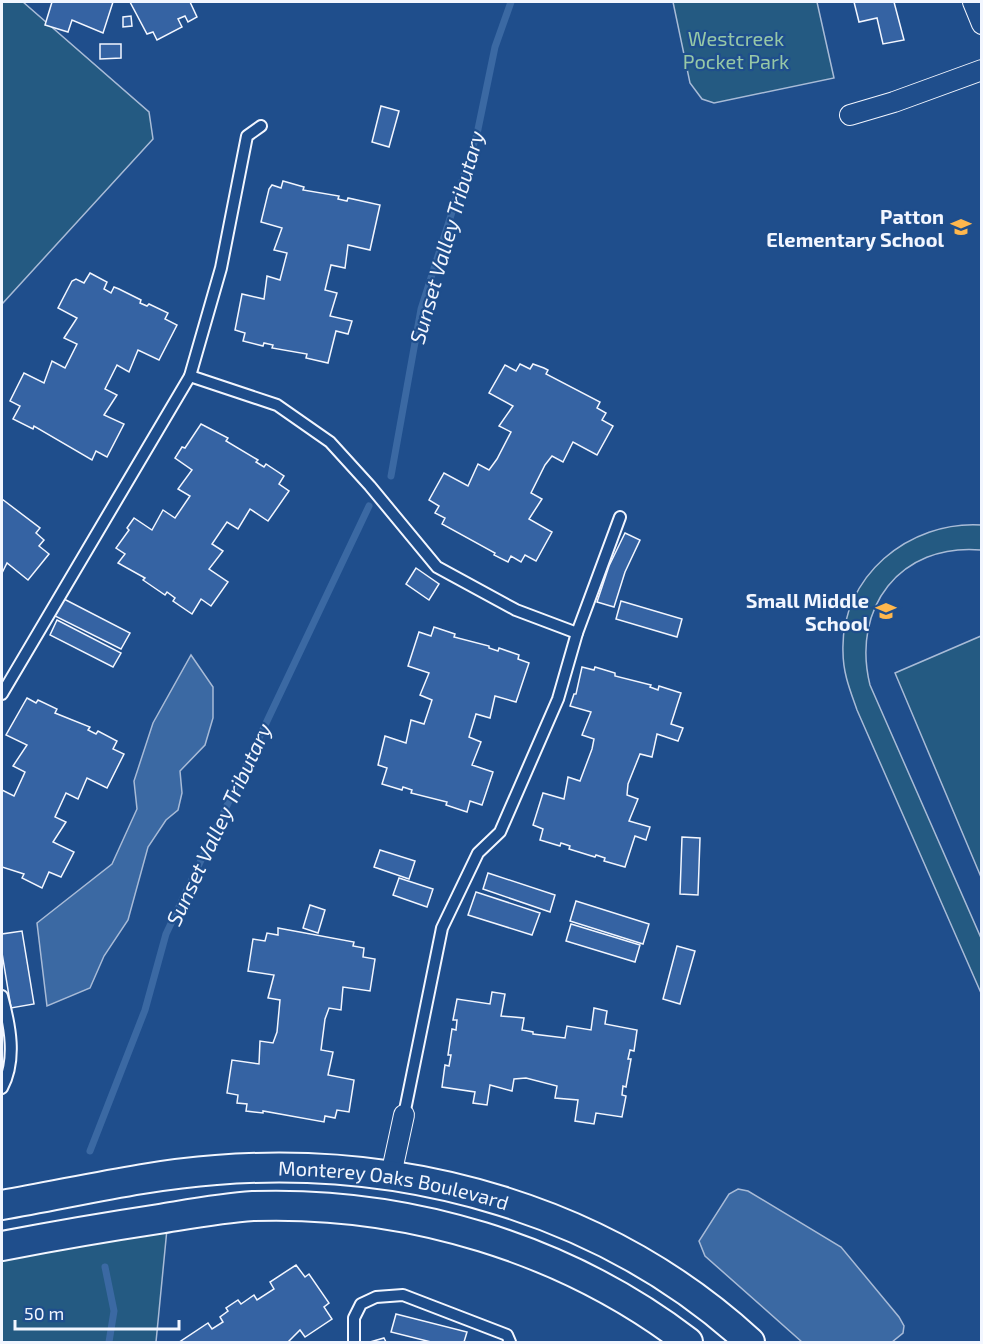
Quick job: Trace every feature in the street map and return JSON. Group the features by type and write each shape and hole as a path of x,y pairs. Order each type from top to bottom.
{"street":[{"path":"973,2 981,24"},
{"path":"850,115 981,70"},
{"path":"391,1175 404,1115"},
{"name":"Monterey Oaks Boulevard","path":"2,1205 214,1170 285,1166 354,1169 391,1175 487,1196 562,1222 640,1262 695,1298 750,1342"},
{"name":"Monterey Oaks Boulevard","path":"2,1246 209,1210 253,1206 350,1209 456,1229 510,1246 558,1265 621,1297 688,1342"}],"lane":[{"path":"2,694 190,376 221,268 248,136 261,126"},
{"path":"190,376 277,405 330,442 437,567 516,610 577,633"},
{"path":"404,1115 442,928 477,853 500,832 558,699 577,633 620,517"},
{"path":"2,996 7,1012 12,1054 2,1088"},
{"path":"354,1342 354,1318 361,1304 376,1297 403,1295 507,1335 510,1342"}],"green space":[{"path":"2,2 23,2 149,112 153,139 2,304"},
{"name":"Westcreek Pocket Park","path":"673,2 817,2 834,78 714,103 702,99 690,83"},
{"path":"982,525 981,550 952,551 927,557 905,569 888,586 875,607 868,630 866,657 870,685 981,938 981,993 857,710 849,688 843,652 845,625 853,600 866,578 884,558 905,543 929,532 955,526"},
{"path":"981,636 981,877 895,673"},
{"path":"167,1229 156,1342 2,1342 2,1257"}],"shaded area":[{"path":"191,655 213,687 213,718 205,745 180,771 182,793 178,810 166,820 148,847 128,920 104,956 90,988 47,1006 37,923 112,864 137,809 134,781 153,723"},
{"path":"738,1189 748,1191 841,1247 899,1317 904,1326 903,1333 892,1342 802,1342 705,1256 699,1241 729,1194"}],"building":[{"path":"52,2 113,2 103,33 72,20 68,32 45,25"},
{"path":"130,2 190,2 197,17 188,22 185,16 178,19 182,27 157,40 153,32 147,34"},
{"path":"854,2 894,2 904,40 883,44 877,18 859,22"},
{"path":"131,16 132,26 123,27 123,17"},
{"path":"100,44 121,44 121,58 100,59"},
{"path":"381,106 399,111 389,147 372,142"},
{"path":"283,181 304,187 303,190 339,196 338,199 347,201 348,198 380,205 370,250 348,245 345,268 331,265 325,290 337,293 330,316 352,321 348,334 336,331 328,363 306,358 307,354 272,348 273,345 264,343 263,346 243,341 245,333 235,330 242,294 264,299 267,276 280,280 287,253 274,250 282,228 261,222 269,189 272,185 281,188"},
{"path":"90,273 107,282 104,289 111,293 114,287 141,300 140,303 147,306 149,304 168,313 165,319 177,325 159,360 138,350 129,372 117,365 105,389 117,395 104,415 124,424 107,457 96,451 92,460 34,426 33,429 13,419 20,406 10,401 24,373 44,383 52,361 65,368 77,344 64,338 77,318 58,308 72,281 76,279 84,283"},
{"path":"520,364 530,369 533,364 544,368 548,370 546,374 600,402 597,408 606,413 602,420 613,426 597,455 573,442 563,462 552,456 545,465 531,493 542,499 529,519 552,532 536,561 525,555 521,562 511,556 508,562 442,524 445,518 435,513 439,506 429,500 444,473 468,486 478,464 489,470 497,459 511,432 499,426 513,406 489,393 505,365 516,371"},
{"path":"201,424 228,438 226,441 258,460 256,462 264,467 266,464 284,476 279,484 289,491 268,521 250,509 238,529 227,522 212,544 223,551 209,569 228,582 211,606 201,599 192,614 173,601 175,598 167,592 165,595 143,580 145,578 118,563 125,554 116,548 129,530 127,528 134,518 152,530 163,510 175,518 190,496 178,489 192,470 175,458 182,447 185,448"},
{"path":"2,499 40,528 36,533 44,540 39,546 49,554 28,580 7,563 2,573"},
{"path":"625,533 640,540 625,572 614,607 597,602 609,566"},
{"path":"416,568 439,584 429,600 406,584"},
{"path":"64,599 130,633 121,649 55,616"},
{"path":"621,601 682,619 677,637 616,619"},
{"path":"57,620 121,653 113,667 50,635"},
{"path":"434,627 455,634 454,637 519,655 518,659 529,663 516,702 495,696 490,718 476,714 469,737 481,742 472,765 493,772 482,805 470,801 467,812 446,805 447,802 411,793 412,790 403,787 402,790 382,784 387,768 378,765 385,736 406,743 411,720 424,724 432,700 420,695 429,673 408,666 419,632 431,636"},
{"path":"582,667 594,670 595,667 615,673 615,676 651,685 650,687 658,690 659,686 681,693 671,724 683,728 678,741 657,734 652,757 640,754 628,784 627,795 638,799 629,821 650,827 646,840 635,836 625,867 604,861 605,858 596,855 595,857 569,849 570,846 561,843 560,846 540,840 543,829 533,825 543,793 564,799 568,777 580,781 592,749 594,739 582,735 591,712 570,706 576,694"},
{"path":"27,698 36,703 38,700 57,709 55,713 90,727 88,730 96,734 98,731 117,741 113,749 124,754 107,788 87,778 78,799 66,793 55,817 66,822 53,842 74,852 61,877 49,872 42,888 22,878 24,874 2,867 2,790 14,796 25,772 13,766 27,745 6,735"},
{"path":"682,837 700,838 698,895 680,894"},
{"path":"380,850 415,861 409,879 374,867"},
{"path":"488,873 555,895 550,912 483,889"},
{"path":"399,878 433,889 427,907 393,895"},
{"path":"476,892 540,913 532,935 468,915"},
{"path":"576,901 649,924 643,944 570,921"},
{"path":"310,905 325,910 318,933 303,928"},
{"path":"571,924 640,945 635,962 566,941"},
{"path":"278,928 354,942 353,946 364,948 363,957 375,959 370,991 343,987 341,1010 329,1008 325,1019 321,1050 333,1052 328,1075 354,1080 349,1112 337,1110 335,1118 325,1116 324,1122 263,1111 263,1113 246,1111 247,1104 237,1103 238,1095 227,1093 232,1060 259,1064 260,1041 273,1043 277,1032 280,1000 268,998 274,975 248,971 253,939 265,941 267,933 278,935"},
{"path":"22,931 34,1004 11,1008 2,953 2,934"},
{"path":"677,946 695,951 680,1004 663,999"},
{"path":"492,992 505,994 501,1016 524,1018 522,1030 533,1032 533,1034 565,1038 567,1026 591,1030 594,1008 607,1011 605,1024 637,1030 634,1051 630,1050 628,1059 631,1059 626,1087 623,1086 622,1095 626,1096 622,1117 596,1113 594,1124 575,1121 578,1100 555,1098 557,1086 526,1078 514,1079 512,1091 490,1085 487,1105 473,1103 475,1092 442,1087 445,1065 449,1066 451,1055 448,1055 452,1029 456,1030 457,1020 453,1020 457,999 490,1004"},
{"path":"296,1265 305,1277 309,1274 329,1303 324,1307 332,1319 305,1337 300,1330 288,1342 181,1341 208,1323 212,1329 223,1322 220,1317 228,1311 226,1308 238,1300 241,1304 254,1295 257,1300 274,1289 270,1282"},
{"path":"396,1314 467,1332 464,1342 431,1342 391,1332"},
{"path":"384,1338 386,1342 370,1342"}],"waterway":[{"name":"Sunset Valley Tributary","path":"391,476 421,309 477,134 495,47 511,2"},
{"name":"Sunset Valley Tributary","path":"90,1151 145,1010 166,934 369,506"},
{"name":"Sunset Valley Tributary","path":"105,1267 114,1311 109,1342"}],"place":[{"name":"Patton Elementary School","path":"961,227"},
{"name":"Small Middle School","path":"886,611"}]}
